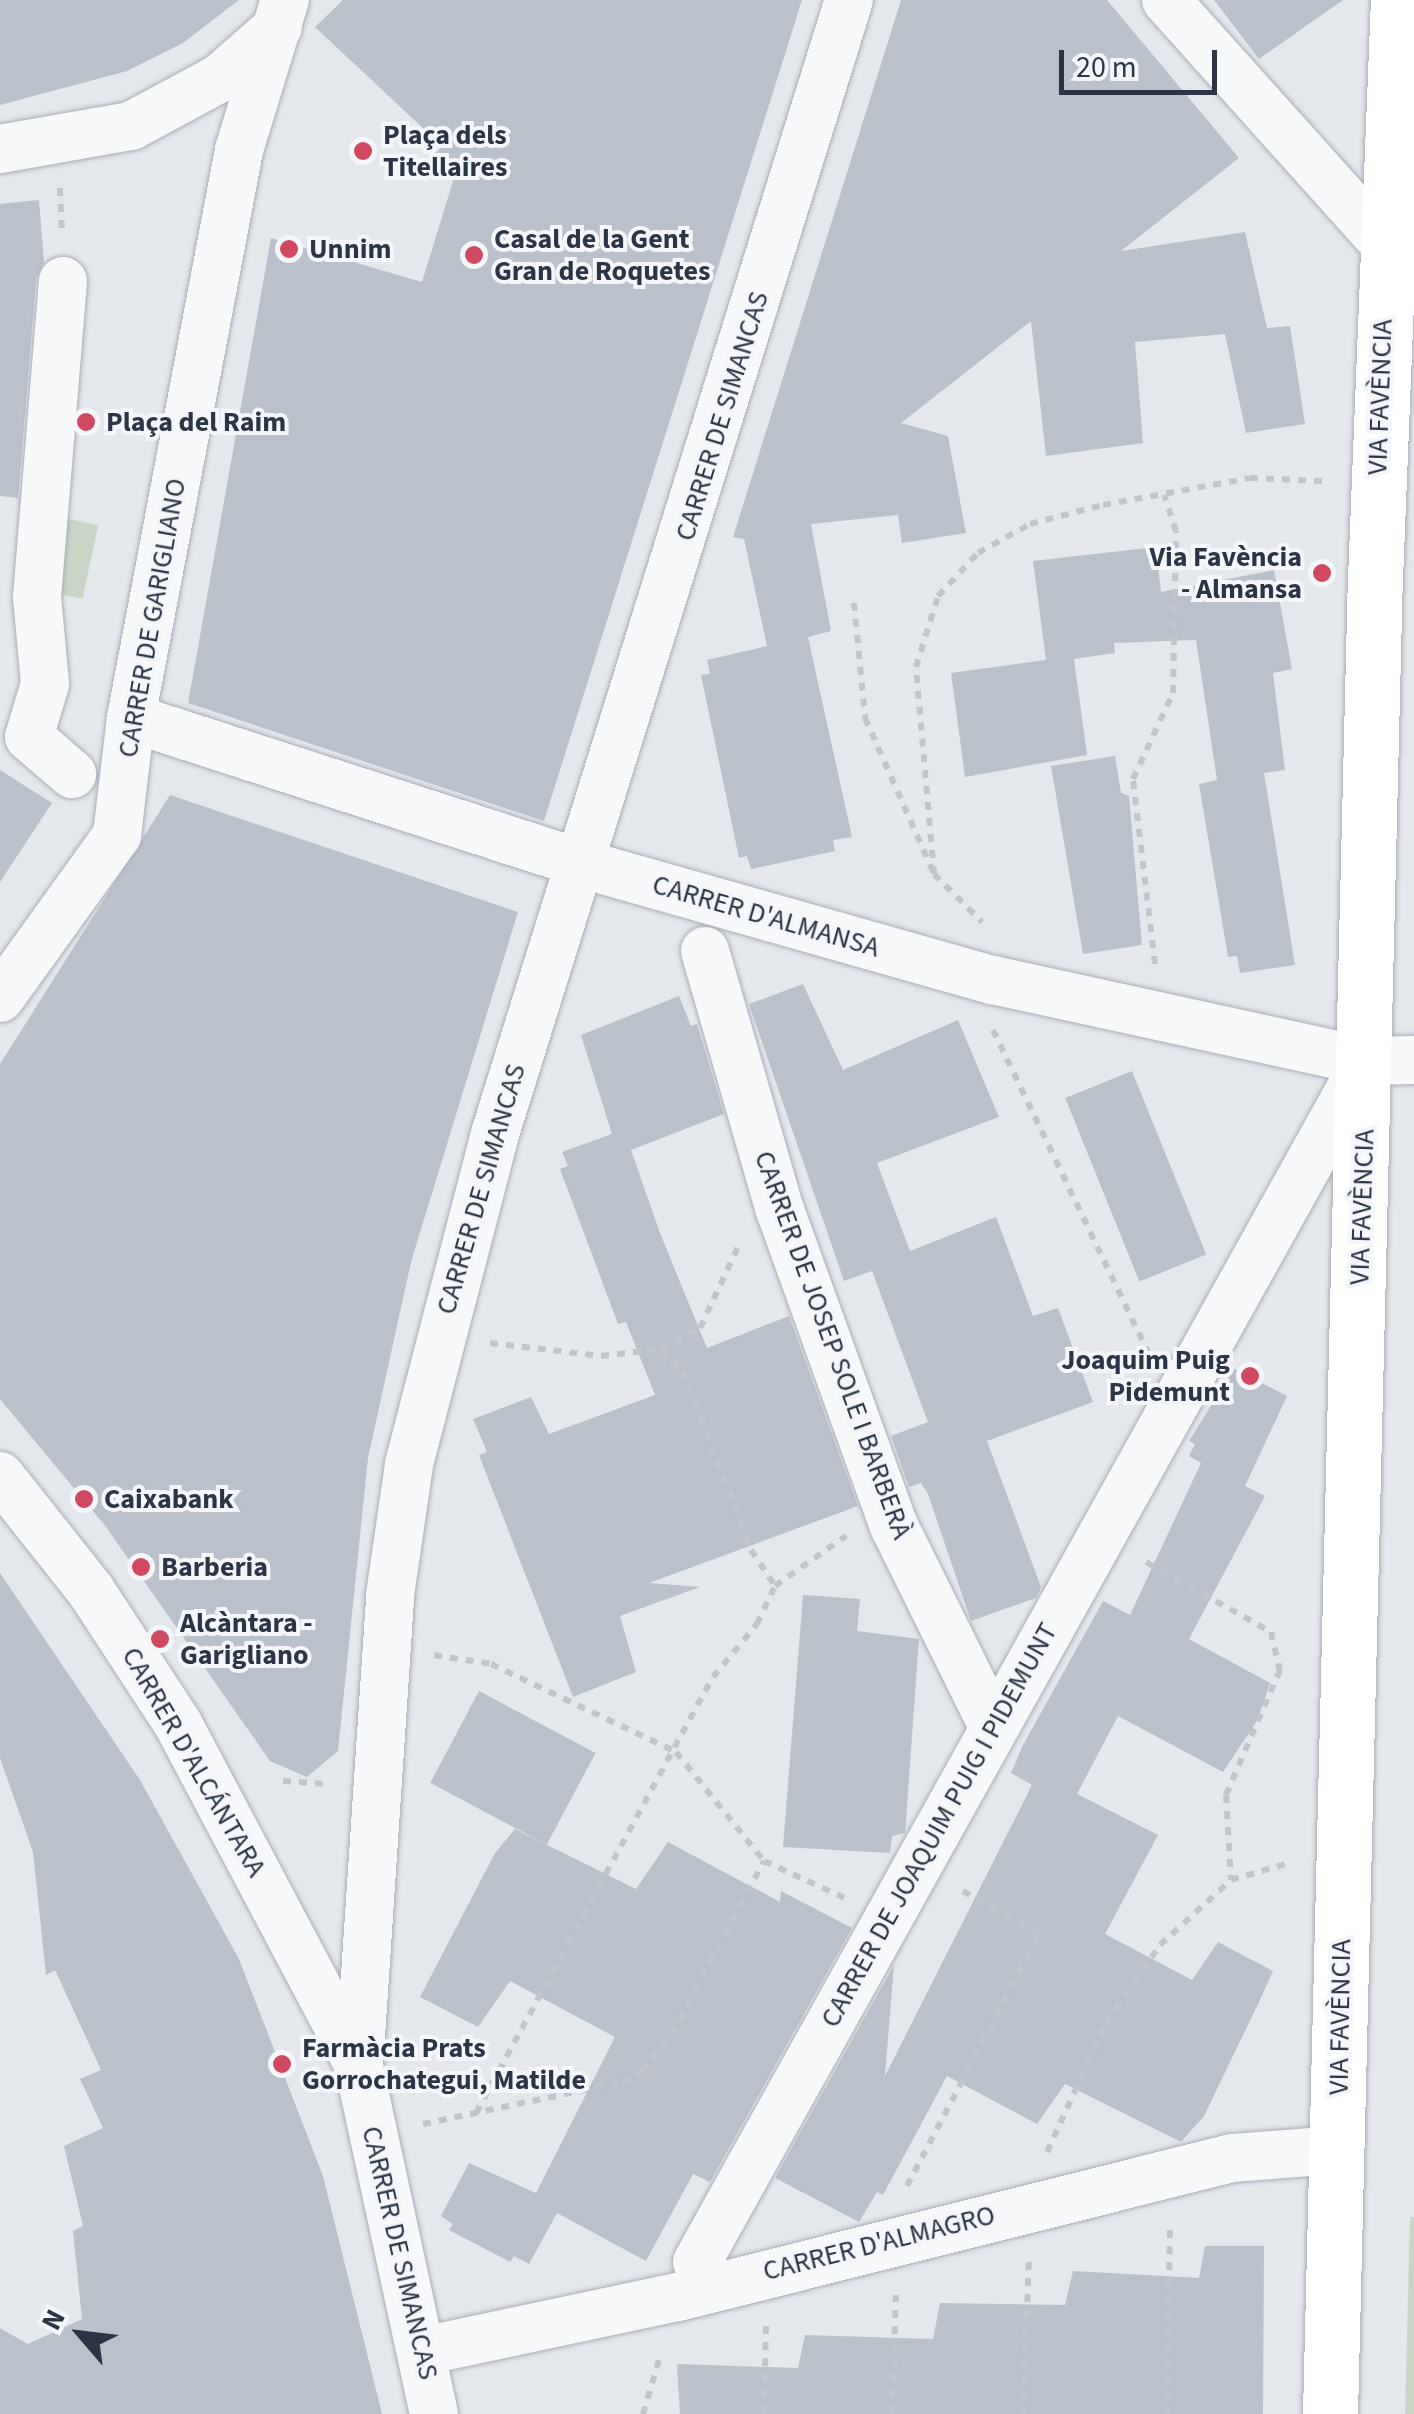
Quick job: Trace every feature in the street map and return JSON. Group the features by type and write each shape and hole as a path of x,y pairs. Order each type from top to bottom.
{"street":[{"name":"CARRER DE SIMANCAS","path":"434,2414 424,2351 401,2283 359,2066 390,1595 409,1464 489,1155 850,0"},
{"path":"1166,0 1385,244"},
{"name":"VIA FAVÈNCIA","path":"1330,2414 1337,2150 1390,1060 1385,244 1398,0"},
{"path":"0,149 130,126 197,93 288,10"},
{"name":"CARRER DE GARIGLIANO","path":"0,998 117,835 130,718 240,150 288,10"},
{"path":"63,281 38,580 58,686 29,737 72,774"},
{"name":"CARRER D'ALMANSA","path":"130,718 582,864 993,980 1390,1060"},
{"name":"CARRER DE JOSEP SOLE I BARBERÀ","path":"705,951 780,1210 894,1526 993,1726"},
{"name":"CARRER DE JOAQUIM PUIG I PIDEMUNT","path":"697,2262 1180,1388 1390,1060"},
{"name":"CARRER D'ALCÁNTARA","path":"0,1476 91,1591 178,1724 359,2066"},
{"name":"CARRER D'ALMAGRO","path":"424,2351 678,2297 1222,2160 1337,2150"}],"path":[{"name":"VIA FAVÈNCIA","path":"934,874 916,667 938,596 978,553 1030,524 1164,494 1250,478 1332,482"},
{"path":"1157,980 1133,778 1173,694 1176,530 1164,494"},
{"path":"854,603 865,718 934,874 988,927"},
{"path":"986,1015 1143,1346 1180,1388"},
{"name":"CARRER DE SIMANCAS","path":"489,1342 602,1356 661,1349 700,1328 739,1245 780,1210"},
{"path":"661,1349 683,1371 751,1550 776,1586"},
{"path":"476,2113 676,1752 713,1677 757,1624 776,1586 846,1536 894,1526"},
{"path":"1100,1537 1271,1632 1280,1670 1226,1795 1230,1880"},
{"path":"428,1654 491,1664 676,1752 764,1861 886,1916"},
{"path":"283,1781 328,1784"},
{"name":"CARRER DE SIMANCAS","path":"422,2124 642,2070 672,2034 764,1861"},
{"path":"1040,2168 1106,2023 1160,1945 1230,1880 1292,1862"},
{"name":"CARRER D'ALMAGRO","path":"896,2206 1038,1935 916,1864"},
{"path":"1167,2414 1170,2220"},
{"name":"CARRER D'ALMAGRO","path":"1023,2414 1030,2242"},
{"name":"CARRER D'ALMAGRO","path":"892,2414 896,2276"},
{"name":"CARRER D'ALMAGRO","path":"764,2414 766,2309"},
{"path":"643,2414 664,2342"}],"green space":[{"path":"59,517 98,525 83,599 43,590"},
{"path":"1410,2217 1414,2217 1414,2414 1405,2414"}],"building":[{"path":"0,0 239,0 183,43 127,71 0,105"},
{"path":"343,0 802,0 544,821 188,703 271,238 422,282 454,178 433,156 442,146 315,27"},
{"path":"901,0 1107,0 1239,158 1121,251 1245,232 1267,328 1290,326 1305,424 1246,433 1225,334 1135,342 1143,443 1046,456 1031,321 901,423 948,436 966,533 902,543 898,515 811,524 831,631 808,637 852,837 833,840 835,851 751,869 747,856 739,858 701,675 710,674 707,660 767,646 744,539 733,537"},
{"path":"1214,0 1343,0 1259,59"},
{"path":"39,200 44,262 36,279 18,498 0,496 0,204"},
{"path":"1156,547 1161,592 1274,570 1292,669 1273,673 1285,770 1264,773 1295,965 1240,973 1237,956 1228,957 1199,784 1217,780 1196,640 1114,643 1115,653 1074,659 1087,755 965,777 951,673 1046,660 1033,561"},
{"path":"1115,756 1121,793 1129,796 1142,945 1083,954 1051,766"},
{"path":"0,770 52,803 0,882"},
{"path":"170,795 518,912 411,1262 368,1458 338,1751 307,1777 270,1761 106,1527 0,1399 0,1064"},
{"path":"803,984 843,1070 958,1020 999,1117 877,1163 910,1251 996,1217 1033,1316 1058,1308 1093,1402 987,1441 1041,1587 1036,1598 971,1621 928,1494 921,1483 909,1487 891,1436 928,1422 872,1271 844,1281 749,1004"},
{"path":"679,996 691,1026 697,1024 724,1114 631,1150 660,1233 707,1348 789,1316 858,1506 649,1583 700,1587 620,1616 636,1672 573,1697 479,1455 487,1452 473,1419 531,1397 549,1434 655,1395 626,1322 618,1324 560,1169 568,1166 562,1152 612,1134 581,1035"},
{"path":"1132,1071 1206,1255 1139,1282 1065,1098"},
{"path":"1234,1369 1287,1396 1245,1486 1265,1496 1189,1639 1270,1683 1257,1721 1223,1772 1118,1716 1077,1794 1158,1835 1105,1934 1192,1980 1218,1942 1273,1971 1204,2116 1181,2142 1065,2084 1037,2124 947,2076 883,2195 877,2192 859,2222 775,2178 894,1965 885,2076 1032,1785 1011,1773 1023,1745 1103,1601 1130,1615 1201,1463 1189,1456 1195,1444 1189,1441"},
{"path":"0,1573 140,1780 239,1959 323,2176 382,2414 0,2414 0,2328 28,2344 82,2319 73,2231 83,2226 64,2146 103,2128 80,2079 101,2070 55,1970 46,1975 33,1852 0,1758"},
{"path":"803,1595 860,1599 857,1631 919,1639 905,1833 892,1836 890,1853 783,1847"},
{"path":"479,1691 596,1753 547,1845 430,1783"},
{"path":"515,1829 636,1889 668,1842 780,1902 781,1891 852,1928 710,2182 693,2174 646,2261 557,2213 529,2264 514,2256 510,2262 449,2230 453,2224 441,2216 469,2163 536,2193 615,2037 510,1981 478,2027 420,1997 495,1853"},
{"path":"1205,2246 1264,2246 1263,2414 680,2414 677,2364 798,2368 805,2335 933,2339 940,2303 1065,2305 1073,2271 1199,2278"}],"place":[{"name":"Plaça dels Titellaires","path":"363,151"},
{"name":"Unnim","path":"289,249"},
{"name":"Casal de la Gent Gran de Roquetes","path":"474,255"},
{"name":"Plaça del Raim","path":"86,422"},
{"name":"Via Favència - Almansa","path":"1322,573"},
{"name":"Joaquim Puig Pidemunt","path":"1250,1376"},
{"name":"Caixabank","path":"84,1499"},
{"name":"Barberia","path":"141,1567"},
{"name":"Alcàntara - Garigliano","path":"160,1639"},
{"name":"Farmàcia Prats Gorrochategui, Matilde","path":"282,2064"}]}
